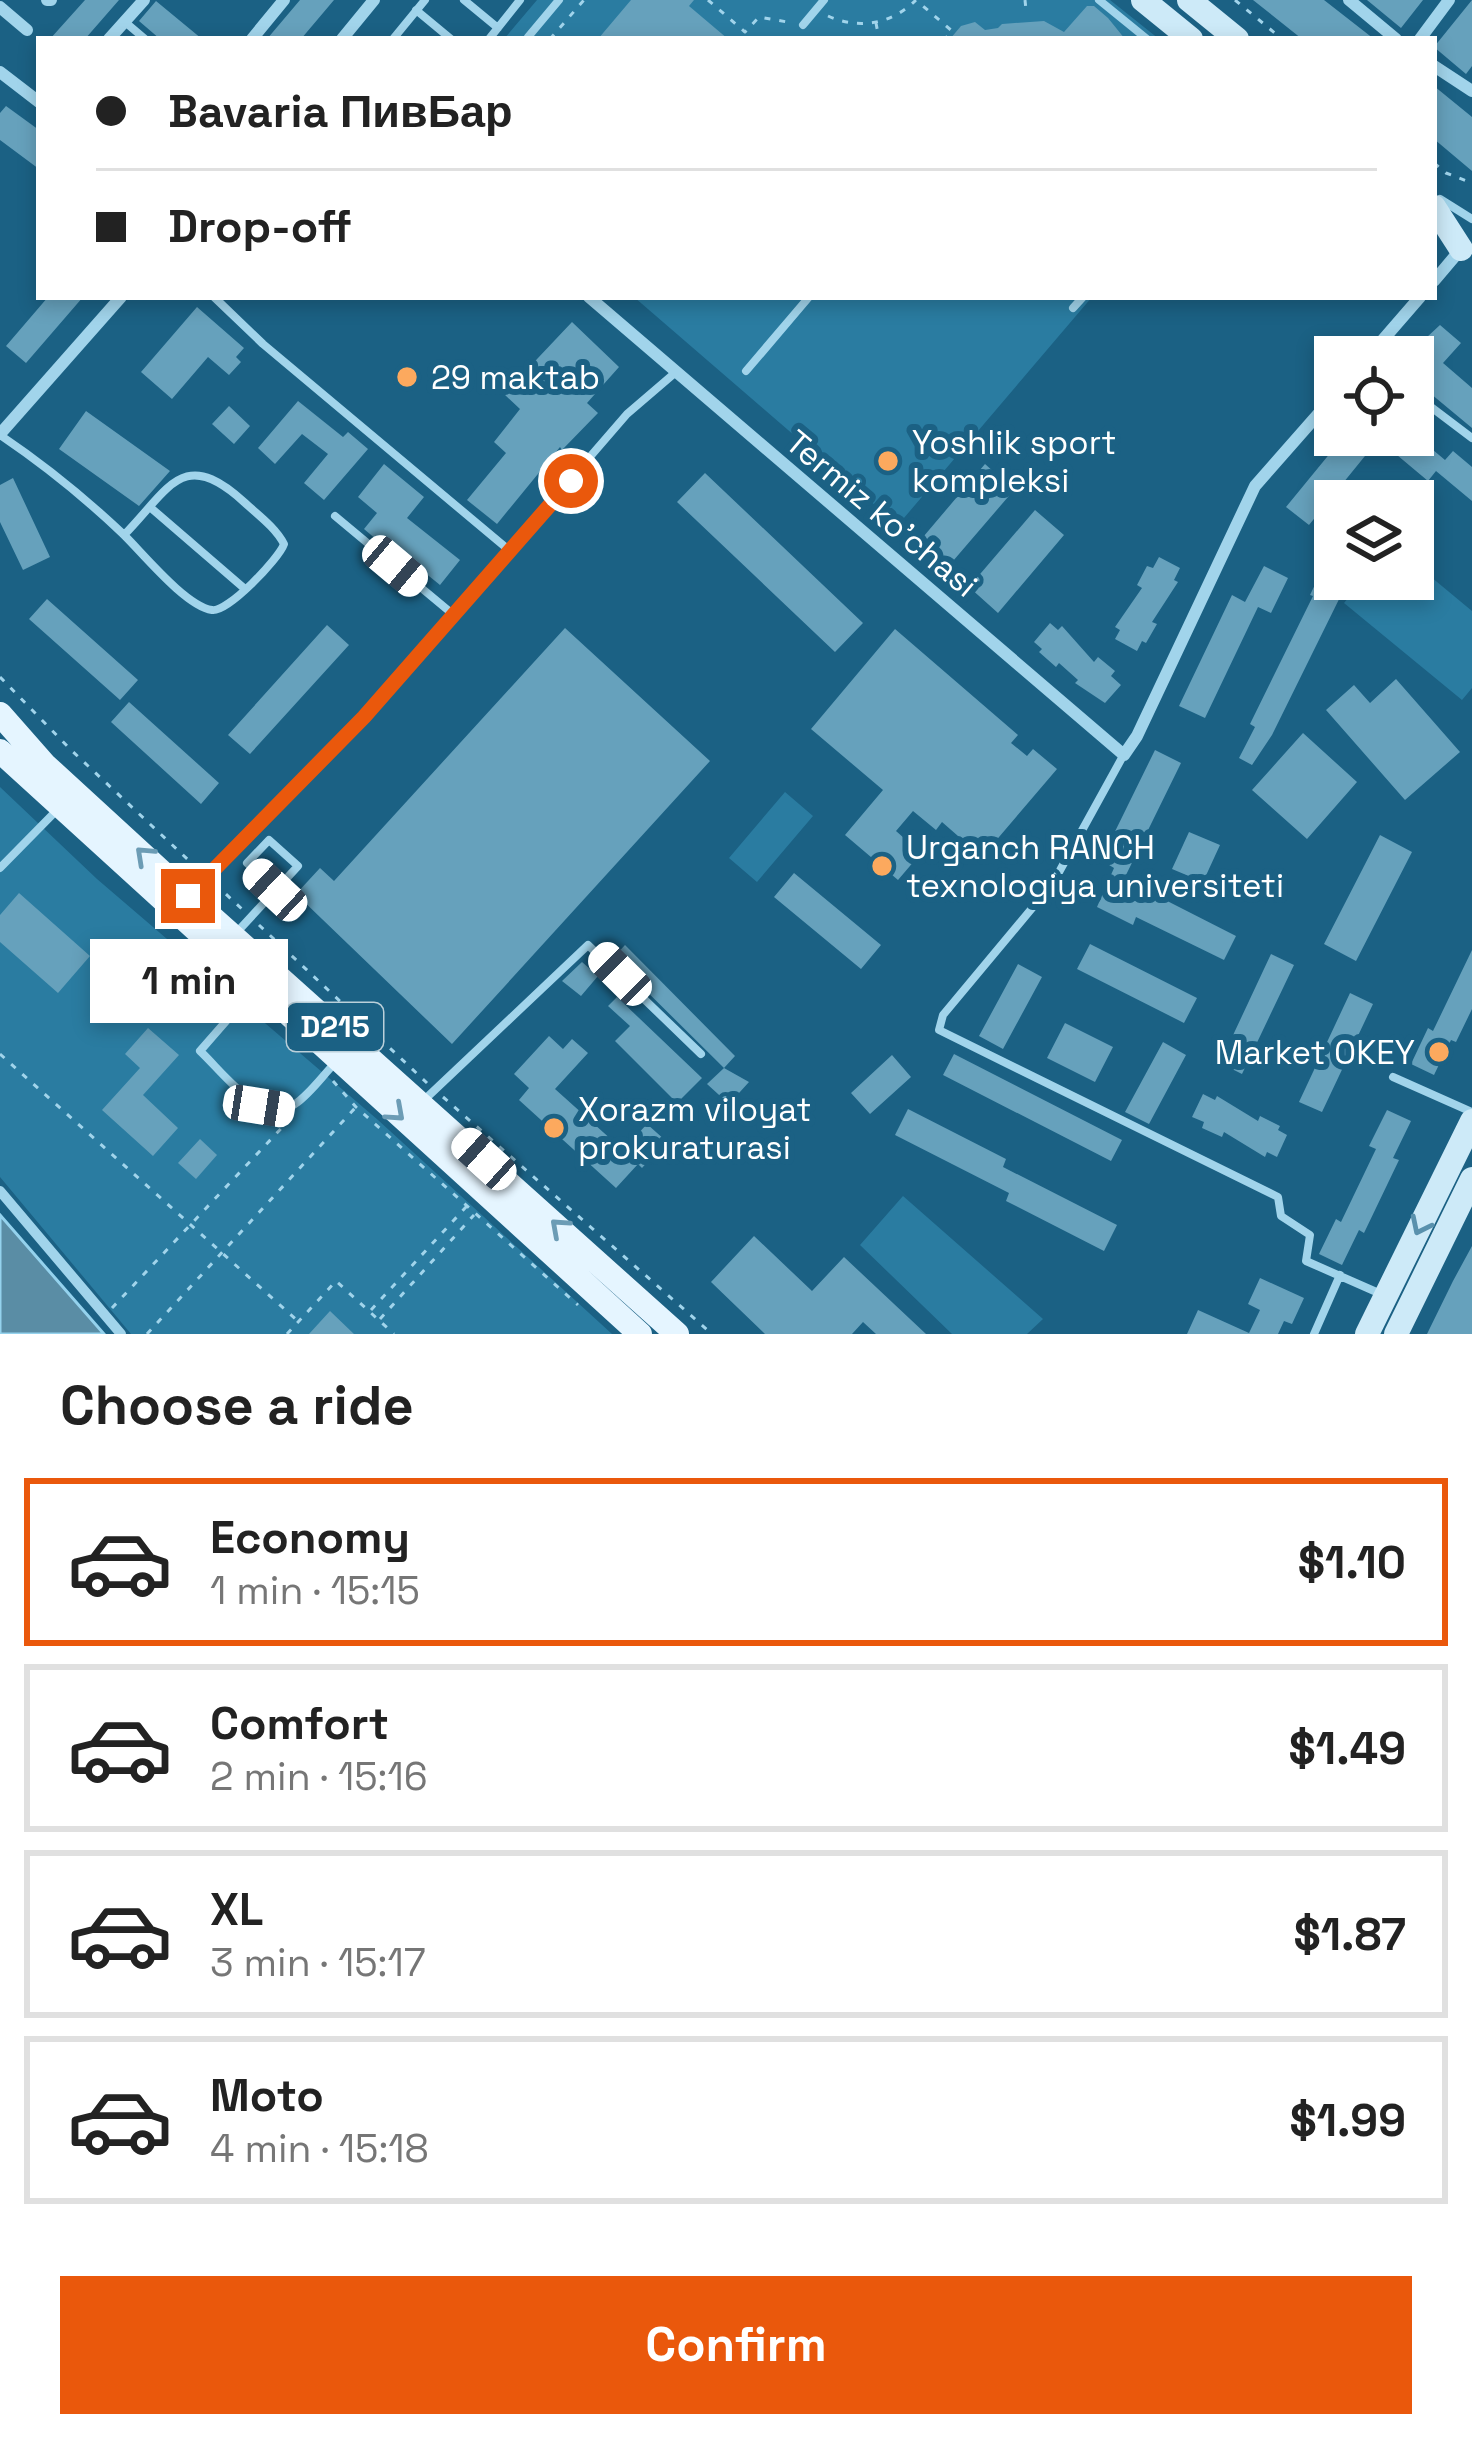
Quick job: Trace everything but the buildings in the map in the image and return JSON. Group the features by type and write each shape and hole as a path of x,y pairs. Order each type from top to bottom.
{"main road":[{"path":"1143,0 1187,36"},
{"path":"1189,0 1233,36"},
{"path":"1437,211 1466,254"},
{"path":"1437,231 1466,254"},
{"name":"D215","path":"0,714 44,764 188,896 233,946 256,987 332,1066 640,1334"},
{"name":"D215","path":"0,751 58,808 428,1096 593,1289 677,1334"},
{"path":"1396,1334 1398,1301 1472,1121"},
{"path":"1367,1334 1398,1301 1472,1179"}],"street":[{"path":"112,36 144,0"},
{"path":"254,36 284,0"},
{"path":"344,36 374,0"},
{"path":"1348,0 1392,36"},
{"path":"1422,36 1449,0"},
{"path":"0,7 26,30"},
{"path":"1437,68 1472,91"},
{"path":"0,73 36,100"},
{"path":"1437,278 1466,254"},
{"path":"0,434 119,300"},
{"name":"Termiz ko'chasi","path":"592,300 1124,754"},
{"path":"1386,336 1417,300"},
{"path":"1124,754 1137,736 1255,486 1314,419"},
{"path":"0,1191 121,1334"}],"lane":[{"path":"395,36 425,0"},
{"path":"464,0 498,28"},
{"path":"491,36 520,0"},
{"path":"529,36 559,0"},
{"path":"1099,0 1143,36"},
{"path":"803,25 821,4"},
{"path":"416,10 447,36"},
{"path":"124,22 141,36"},
{"path":"1437,198 1472,218"},
{"path":"217,300 510,551"},
{"path":"746,371 806,300"},
{"path":"1073,308 1080,300"},
{"path":"188,896 295,792 627,414 676,372"},
{"path":"1434,409 1472,439"},
{"path":"0,434 48,468 124,535 161,576 209,610 219,610 245,589 280,555 284,544 224,484 203,473 177,480 124,535"},
{"path":"151,508 245,589"},
{"path":"335,516 454,616"},
{"path":"1124,754 1053,883 943,1015 939,1030 1278,1197 1281,1216 1310,1235 1306,1261 1398,1301"},
{"path":"0,868 58,808"},
{"path":"233,946 250,916 275,890 298,866 269,840 248,863 275,890"},
{"path":"428,1096 588,945 700,1054"},
{"path":"256,987 200,1051 259,1106 283,1110 299,1102 332,1066"},
{"path":"1393,1076 1472,1112"},
{"path":"1314,1334 1340,1276"}],"path":[{"path":"553,36 584,0"},
{"path":"708,0 745,32 759,17 803,25"},
{"path":"821,4 841,22 876,22 905,11 916,0 952,31 948,36"},
{"path":"1025,0 1025,10"},
{"path":"1234,0 1278,36"},
{"path":"876,22 878,36"},
{"path":"1437,165 1472,183"},
{"path":"0,677 71,750 250,916 428,1096 712,1334"},
{"path":"0,1054 298,1322"},
{"path":"332,1066 356,1107 476,1214 593,1289"},
{"path":"147,1334 356,1107"},
{"path":"105,1316 298,1110"},
{"path":"369,1312 467,1206"},
{"path":"379,1321 476,1214"},
{"path":"287,1334 336,1281 394,1334"}],"shaded area":[{"path":"537,0 1110,0 1155,36 507,36"},
{"name":"Yoshlik sport kompleksi","path":"637,300 1089,300 898,525"},
{"path":"1434,579 1472,611 1472,688 1462,700 1344,603 1434,600"},
{"path":"0,787 97,879 378,1120 612,1334 131,1334 0,1177"},
{"path":"785,792 813,816 757,882 729,858"},
{"path":"903,1196 1043,1319 1027,1334 952,1334 860,1245"},
{"path":"0,1215 104,1334 0,1334"}],"place":[{"name":"29 maktab","path":"407,377"},
{"name":"Yoshlik sport kompleksi","path":"888,461"},
{"name":"Urganch RANCH texnologiya universiteti","path":"882,866"},
{"name":"Market OKEY","path":"1439,1052"},
{"name":"Xorazm viloyat prokuraturasi","path":"554,1128"}],"route":[{"path":"188,896 295,792 571,481"}]}
